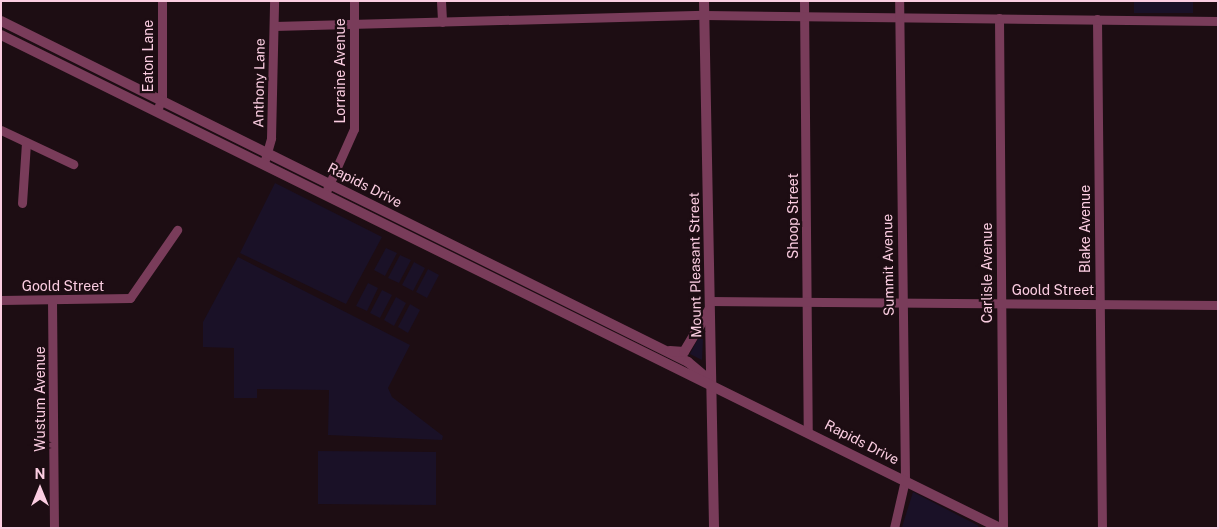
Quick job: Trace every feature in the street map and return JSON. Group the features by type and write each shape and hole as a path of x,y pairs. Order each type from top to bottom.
{"street":[{"name":"Eaton Lane","path":"157,110 162,99 162,1"},
{"name":"Anthony Lane","path":"264,163 270,152 274,1"},
{"name":"Lorraine Avenue","path":"325,194 354,129 354,1"},
{"path":"442,1 442,22"},
{"name":"Mount Pleasant Street","path":"704,1 714,528"},
{"name":"Shoop Street","path":"804,1 808,430"},
{"name":"Summit Avenue","path":"894,528 905,480 899,1"},
{"path":"274,26 704,15 1218,20"},
{"name":"Carlisle Avenue","path":"999,18 1002,528"},
{"name":"Blake Avenue","path":"1097,19 1102,528"},
{"name":"Rapids Drive","path":"1,21 270,152 664,350 710,381"},
{"path":"4,36 12,26"},
{"name":"Rapids Drive","path":"4,36 264,163 658,362 710,381 1002,528"},
{"path":"67,66 72,55"},
{"path":"1,130 73,164"},
{"path":"22,203 26,142"},
{"name":"Goold Street","path":"1,300 125,300 140,290 163,244 177,230"},
{"name":"Wustum Avenue","path":"52,300 54,528"},
{"name":"Goold Street","path":"709,305 807,302 1218,305"},
{"path":"664,350 684,352 709,305"}],"shaded area":[{"path":"1134,1 1193,1 1193,13 1134,13"},
{"path":"275,183 382,237 346,304 240,253"},
{"path":"386,248 397,253 385,276 374,270"},
{"path":"400,255 411,260 399,283 388,278"},
{"path":"238,257 410,345 388,388 392,397 443,436 442,440 328,435 329,390 257,389 257,398 234,398 234,348 203,347 203,322"},
{"path":"414,262 425,268 413,291 402,285"},
{"path":"428,269 439,275 427,298 416,292"},
{"path":"368,283 378,288 367,311 356,306"},
{"path":"382,290 392,295 380,318 370,313"},
{"path":"396,297 406,303 394,326 384,320"},
{"path":"410,304 420,310 408,333 398,327"},
{"path":"700,335 703,339 702,360 690,354"},
{"path":"318,451 436,452 436,505 318,504"},
{"path":"913,492 979,526 902,527"}]}
